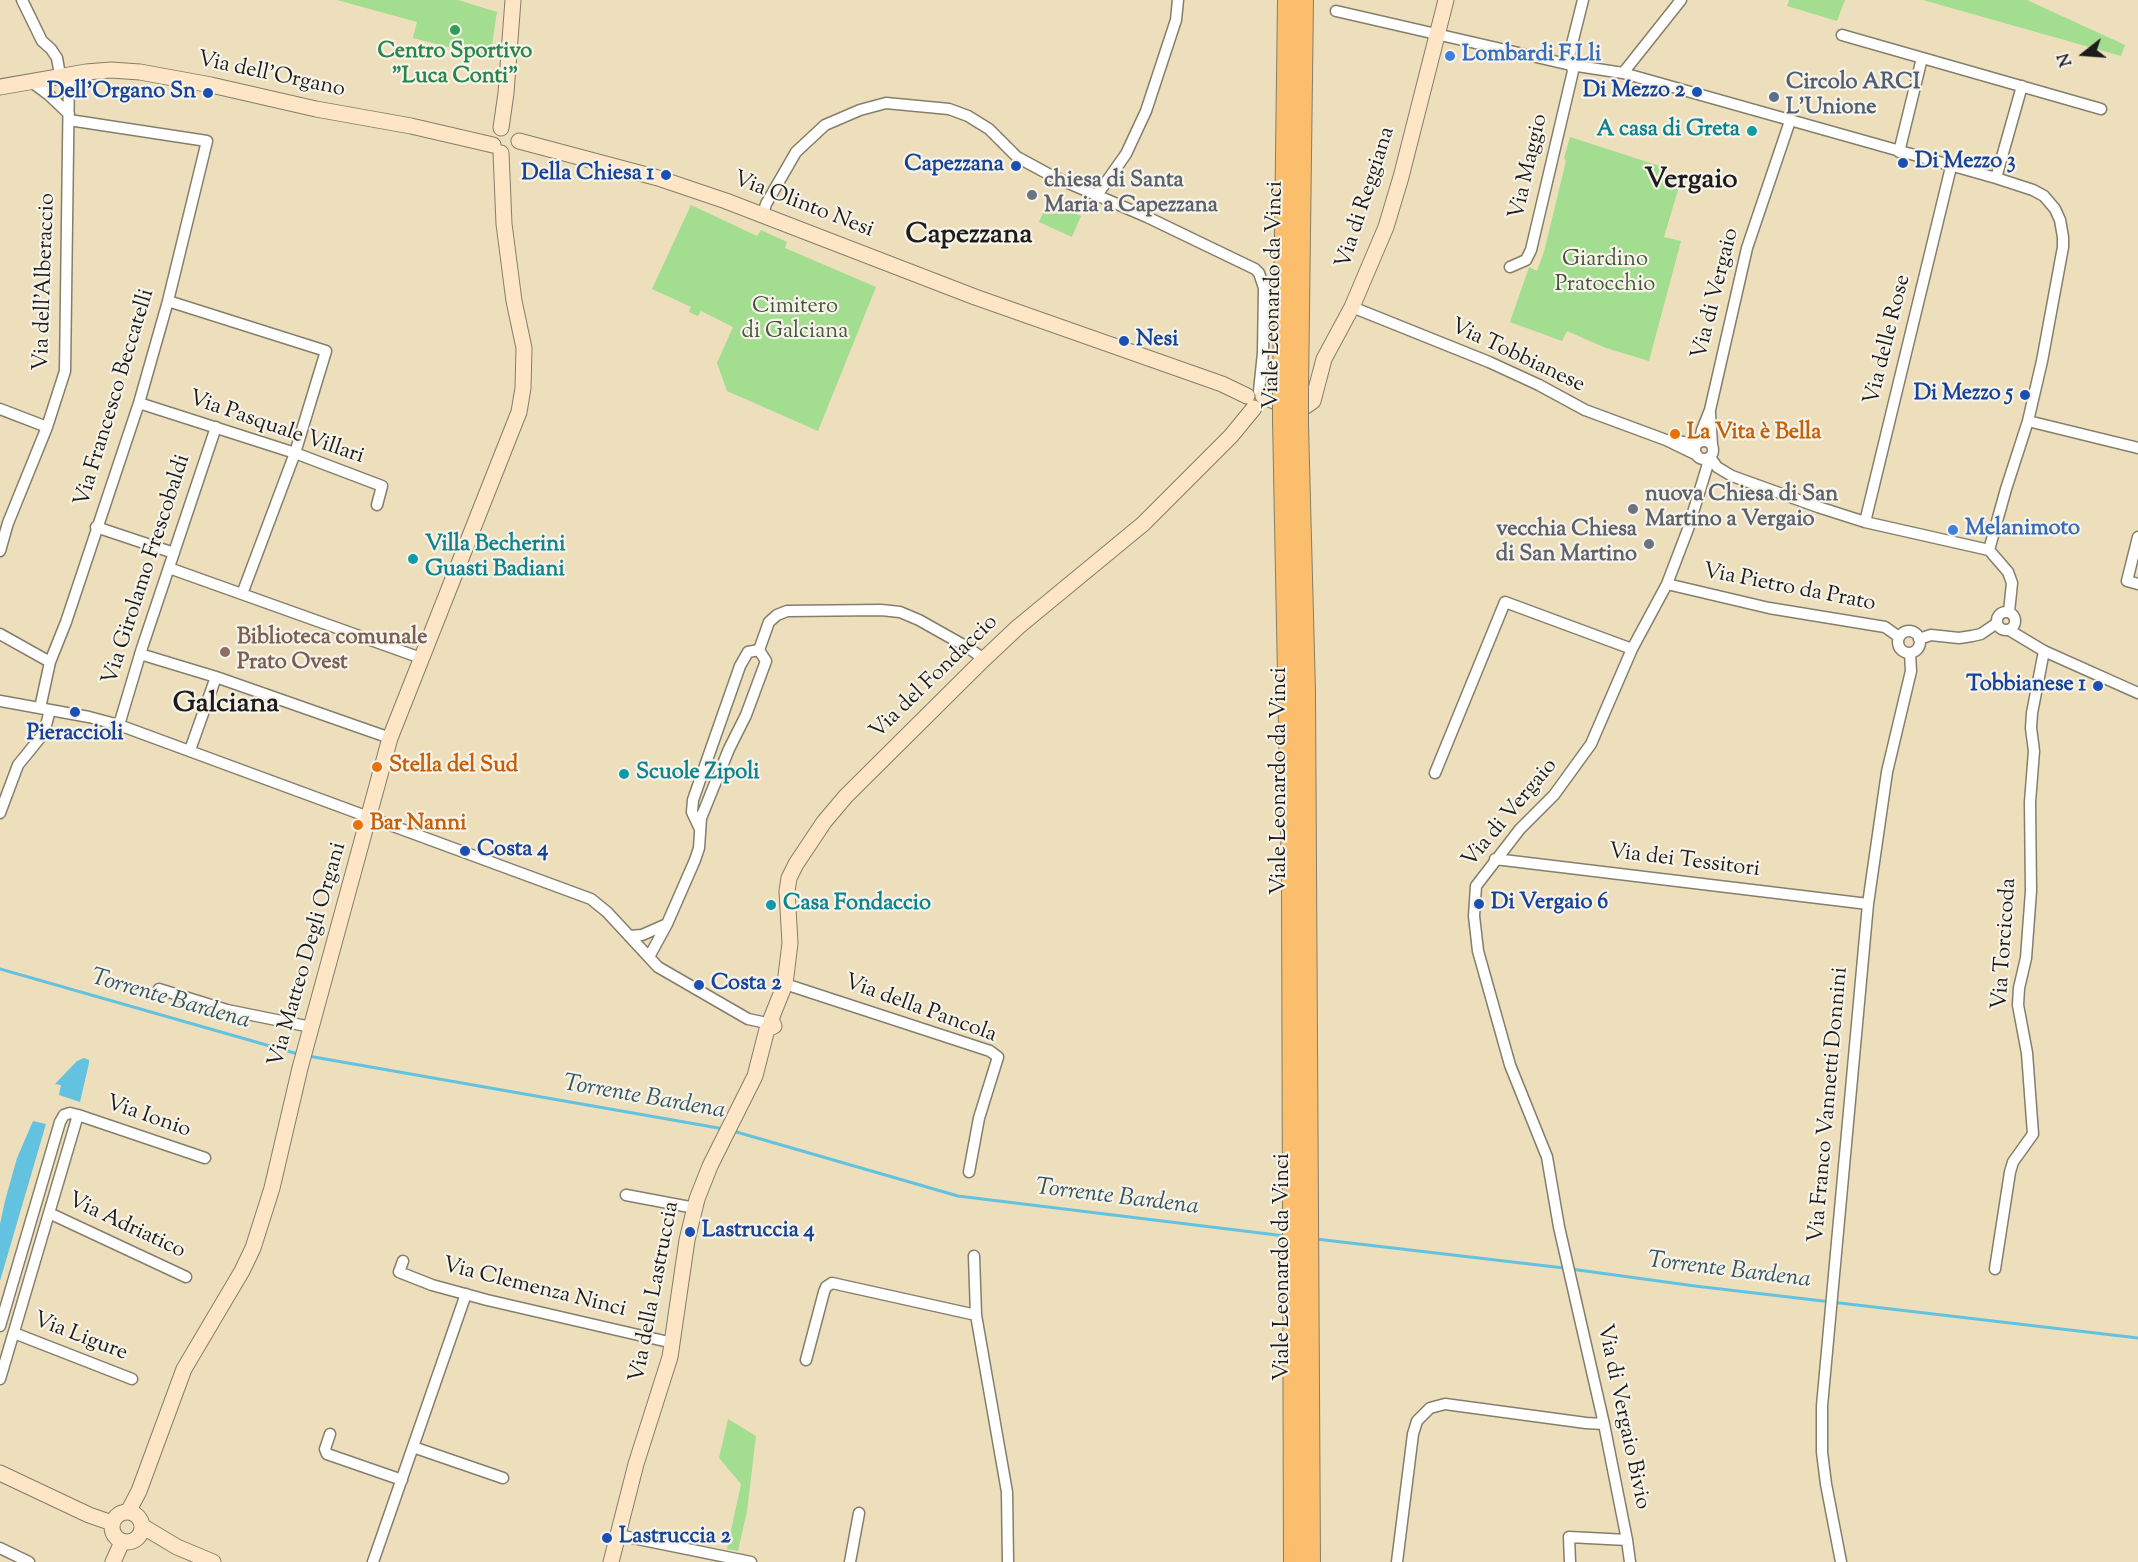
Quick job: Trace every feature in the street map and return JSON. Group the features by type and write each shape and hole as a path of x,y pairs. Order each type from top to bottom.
{"highway":[{"name":"Viale Leonardo da Vinci","path":"1288,0 1268,401 1292,881 1294,1562"},
{"name":"Viale Leonardo da Vinci","path":"1304,0 1268,401 1305,704 1310,1562"}],"street":[{"path":"22,0 42,41 51,49 65,75"},
{"name":"Via Matteo Degli Organi","path":"129,1512 184,1369 242,1271 253,1248 272,1188 304,1051 390,738 519,412 524,348 514,301 504,224 506,93 513,0"},
{"path":"1097,195 1126,154 1146,111 1176,20 1178,0"},
{"name":"Via di Reggiana","path":"1268,401 1303,407 1310,405 1312,401 1324,359 1352,307 1374,258 1393,206 1446,0"},
{"name":"Via Maggio","path":"1510,267 1526,260 1531,250 1573,71 1569,56 1582,0"},
{"path":"1623,73 1681,0"},
{"path":"1336,11 1571,65 1623,73 1996,178 2044,196 2055,209 2062,228 2061,258 2042,361 2028,421 1989,550"},
{"path":"1842,35 2101,109"},
{"path":"1899,152 1922,58"},
{"name":"Via dell'Organo","path":"2,90 30,81 65,75 111,70 140,72 211,85 316,109 463,136 506,140"},
{"name":"Via dell'Alberaccio","path":"0,551 8,523 47,427 61,386 66,362 69,117 65,75"},
{"path":"30,81 49,95 69,117"},
{"path":"1996,178 2022,86"},
{"path":"763,214 766,204 796,152 825,125 860,110 886,103 949,109 968,116 989,129 1017,157 1052,176 1097,195 1259,273 1264,288 1263,360 1268,401"},
{"name":"Via Francesco Beccatelli","path":"0,813 18,765 46,730 45,709 50,662 66,622 139,403 168,301 207,141 69,117"},
{"name":"Via di Vergaio","path":"1698,447 1710,410 1747,248 1790,121"},
{"name":"Via Olinto Nesi","path":"506,140 573,154 658,178 763,214 975,297 1268,401"},
{"name":"Via delle Rose","path":"1865,522 1951,166"},
{"path":"168,301 326,351 295,453 242,594"},
{"name":"Via Tobbianese","path":"1352,307 1489,362 1585,410 1666,440 1698,447"},
{"name":"Via del Fondaccio","path":"738,1113 755,1076 767,1023 785,984 790,943 787,891 789,878 824,822 846,796 984,658 1143,524 1236,429 1268,401"},
{"name":"Via Pasquale Villari","path":"139,403 295,453 382,486 376,505"},
{"path":"0,410 47,427"},
{"name":"Via di Vergaio","path":"1572,1280 1547,1157 1510,1065 1478,951 1474,916 1476,886 1520,829 1554,795 1586,752 1632,649 1667,584 1688,530 1713,451 1710,410"},
{"path":"2028,421 2138,448"},
{"name":"Via Girolamo Frescobaldi","path":"119,725 140,654 216,427"},
{"path":"1712,445 1707,441 1698,447 1702,459 1709,458 1732,476 1865,522 1989,550 2008,572 2012,583 2009,612"},
{"path":"1702,482 1715,475 1732,476"},
{"path":"96,527 174,553"},
{"path":"2138,537 2127,581 2138,584"},
{"path":"169,568 421,658"},
{"name":"Via Pietro da Prato","path":"1667,584 1769,608 1885,627 1899,637"},
{"path":"1435,773 1505,602 1632,649"},
{"path":"759,650 769,622 777,615 787,611 881,610 900,612 919,620 984,658"},
{"path":"1919,639 1931,635 1959,638 1980,634 1997,623 2000,614 2009,612"},
{"path":"2009,612 2016,620 2014,626 2009,630"},
{"path":"1997,623 2001,629 2009,630 2044,651 2138,693"},
{"path":"1904,632 1912,632 1919,639 1918,649 1910,654 1900,650 1899,637 1904,632"},
{"path":"0,634 50,662"},
{"path":"700,829 692,812 693,800 740,666 748,652 759,650"},
{"path":"649,957 667,924 695,860 705,808 766,661 759,650"},
{"name":"Via Torcicoda","path":"1995,1269 2010,1172 2013,1162 2032,1134 2027,1053 2018,1005 2019,988 2026,958 2030,902 2030,802 2034,752 2031,729 2032,713 2044,651"},
{"path":"140,654 216,677 390,738"},
{"name":"Via Franco Vannetti Donnini","path":"1841,1562 1828,1503 1822,1452 1822,1406 1827,1335 1868,904 1887,772 1911,671 1910,654"},
{"path":"190,750 216,677"},
{"path":"0,701 119,725 591,899 658,967 748,1019 767,1023"},
{"path":"693,800 699,809 705,808"},
{"name":"Via dei Tessitori","path":"1495,859 1868,904"},
{"path":"629,936 642,935 667,924"},
{"name":"Via della Pancola","path":"785,984 990,1051 998,1057 978,1119 969,1172"},
{"path":"159,988 227,1010 311,1027"},
{"path":"0,1326 61,1119 67,1113 78,1115 0,1379"},
{"name":"Via della Lastruccia","path":"611,1562 636,1464 662,1387 673,1343 682,1274 695,1208 706,1176 738,1113"},
{"name":"Via Ionio","path":"78,1115 205,1158"},
{"path":"626,1194 695,1208"},
{"name":"Via Adriatico","path":"49,1214 186,1277"},
{"path":"974,1256 976,1315 1007,1492 1008,1562"},
{"name":"Via Clemenza Ninci","path":"403,1261 399,1272 466,1294 673,1343"},
{"name":"Via di Vergaio Bivio","path":"1572,1280 1604,1424 1630,1562"},
{"path":"806,1360 824,1292 826,1287 832,1283 976,1315"},
{"path":"373,1562 466,1294"},
{"name":"Via Ligure","path":"14,1333 132,1379"},
{"path":"1397,1562 1413,1434 1417,1421 1430,1408 1445,1404 1604,1424"},
{"path":"330,1434 325,1449 327,1454 402,1480"},
{"path":"413,1447 503,1478"},
{"path":"0,1473 112,1524"},
{"path":"112,1524 120,1514 129,1512 139,1518 141,1531 155,1544 177,1547 213,1562"},
{"path":"850,1562 859,1513"},
{"path":"112,1524 115,1536 122,1542 131,1542 141,1531"},
{"path":"618,1535 751,1562"},
{"path":"1570,1562 1569,1537 1627,1540"},
{"path":"113,1562 122,1542"},
{"path":"0,1548 29,1562"}],"green space":[{"name":"Centro Sportivo \"Luca Conti\"","path":"337,0 458,0 497,12 490,58 413,38 417,22"},
{"path":"1789,0 1845,0 1837,21 1787,6"},
{"path":"1923,0 2027,0 2125,45 2121,56"},
{"name":"Giardino Pratocchio","path":"1570,137 1666,168 1665,174 1681,180 1664,237 1681,241 1649,361 1606,348 1567,331 1562,341 1510,322 1529,267 1537,271 1544,252"},
{"path":"1048,201 1081,216 1072,237 1039,222"},
{"name":"Cimitero di Galciana","path":"691,205 757,236 761,230 787,242 785,248 876,287 818,431 727,391 717,363 733,327 701,311 698,316 689,312 691,307 652,289"},
{"path":"728,1419 756,1436 747,1511 738,1551 727,1549 741,1484 719,1458"}],"water":[{"path":"84,1058 89,1060 89,1063 80,1102 59,1095 61,1085 55,1084 77,1061"},
{"path":"33,1121 46,1124 0,1281 0,1224 17,1158"}],"waterway":[{"name":"Torrente Bardena","path":"0,969 298,1054"},
{"name":"Torrente Bardena","path":"308,1056 724,1129"},
{"name":"Torrente Bardena","path":"733,1131 958,1196 1285,1236"},
{"name":"Torrente Bardena","path":"1316,1239 1564,1268"},
{"name":"Torrente Bardena","path":"1571,1269 1695,1286 2138,1338"}],"place":[{"name":"Centro Sportivo \"Luca Conti\"","path":"455,30"},
{"name":"Lombardi F.Lli","path":"1450,56"},
{"name":"Di Mezzo 2","path":"1697,92"},
{"name":"Dell'Organo Sn","path":"208,93"},
{"name":"Circolo ARCI L'Unione","path":"1774,97"},
{"name":"A casa di Greta","path":"1752,131"},
{"name":"Di Mezzo 3","path":"1903,163"},
{"name":"Capezzana","path":"1016,166"},
{"name":"Della Chiesa 1","path":"666,175"},
{"name":"chiesa di Santa Maria a Capezzana","path":"1032,195"},
{"name":"Nesi","path":"1124,341"},
{"name":"Di Mezzo 5","path":"2025,395"},
{"name":"La Vita è Bella","path":"1675,434"},
{"name":"nuova Chiesa di San Martino a Vergaio","path":"1633,509"},
{"name":"Melanimoto","path":"1953,530"},
{"name":"vecchia Chiesa di San Martino","path":"1649,544"},
{"name":"Villa Becherini Guasti Badiani","path":"413,559"},
{"name":"Biblioteca comunale Prato Ovest","path":"225,652"},
{"name":"Tobbianese 1","path":"2098,686"},
{"name":"Pieraccioli","path":"75,712"},
{"name":"Stella del Sud","path":"377,767"},
{"name":"Scuole Zipoli","path":"624,774"},
{"name":"Bar Nanni","path":"358,825"},
{"name":"Costa 4","path":"465,851"},
{"name":"Di Vergaio 6","path":"1479,904"},
{"name":"Casa Fondaccio","path":"771,905"},
{"name":"Costa 2","path":"699,985"},
{"name":"Lastruccia 4","path":"690,1232"},
{"name":"Lastruccia 2","path":"607,1538"}],"district":[{"name":"Vergaio","path":"1691,182"},
{"name":"Capezzana","path":"969,237"},
{"name":"Galciana","path":"226,706"}]}
